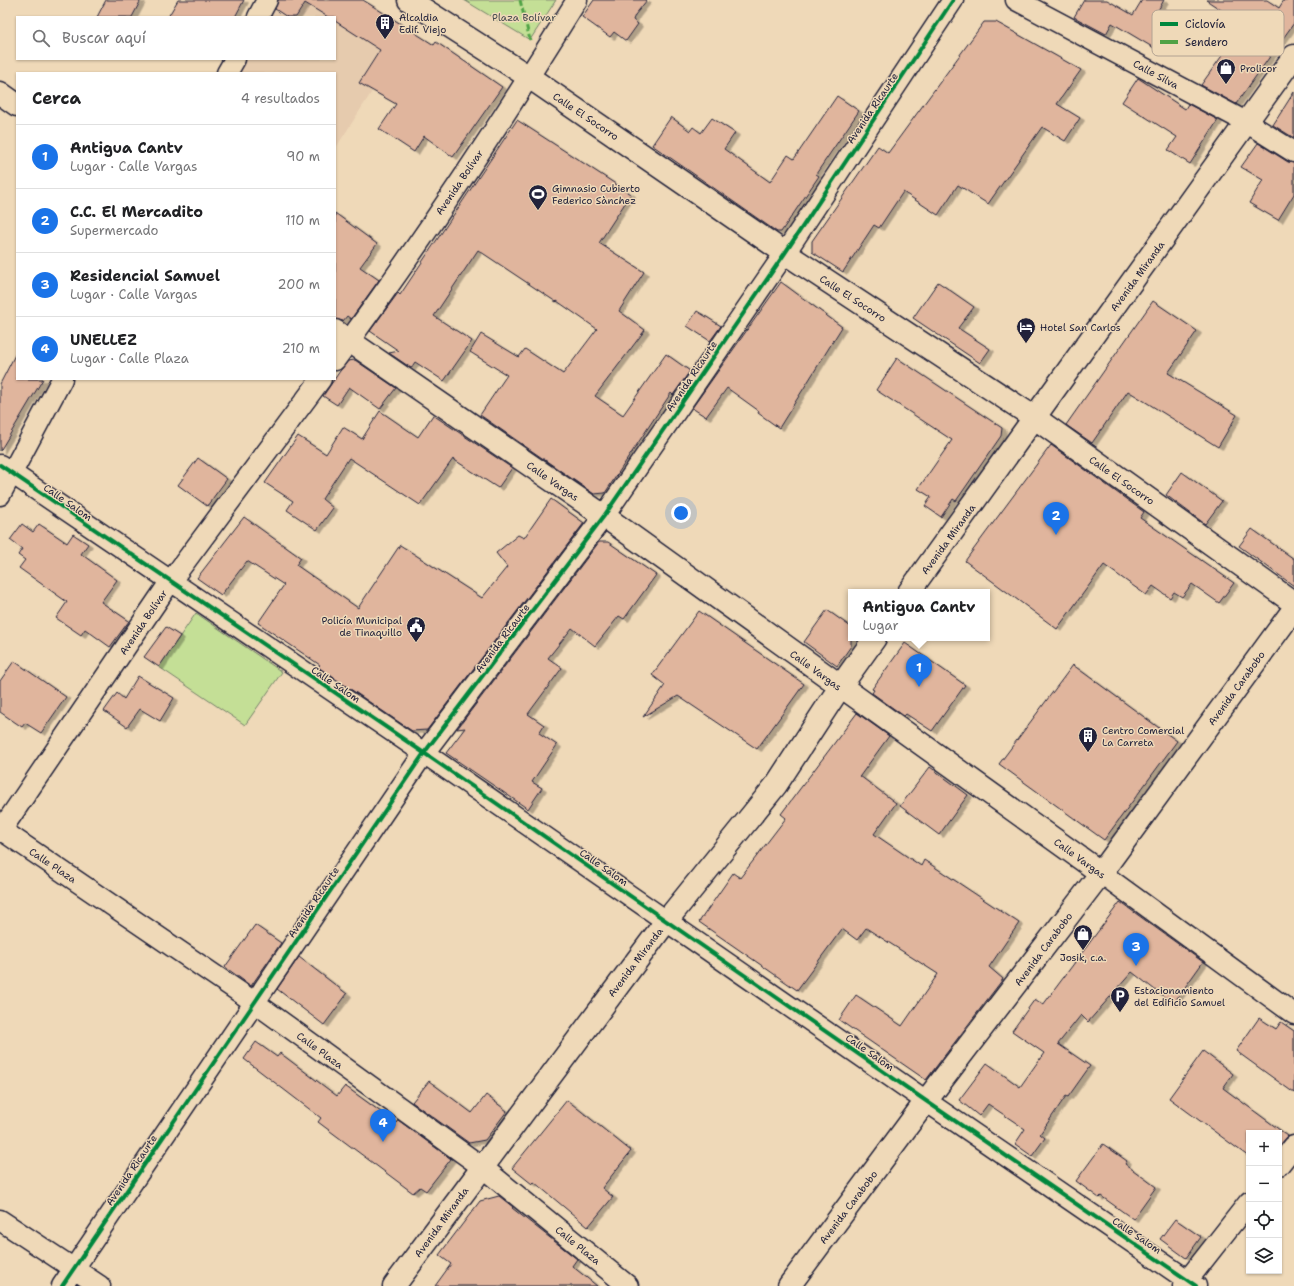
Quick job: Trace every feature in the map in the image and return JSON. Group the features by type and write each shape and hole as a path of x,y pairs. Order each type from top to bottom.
{"street":[{"path":"259,16 267,0"},
{"name":"Calle El Socorro","path":"409,0 529,78 785,253 1035,418 1294,603"},
{"name":"Avenida Bolívar","path":"336,357 342,336 429,228 529,78 577,0"},
{"name":"Avenida Ricaurte","path":"62,1286 424,753 604,516 785,253 953,0"},
{"name":"Calle Silva","path":"1016,0 1246,122 1294,152"},
{"name":"Avenida Miranda","path":"911,589 1294,56"},
{"path":"228,72 234,60"},
{"path":"0,93 16,104"},
{"name":"Calle Vargas","path":"342,336 604,516 840,687 1101,873 1294,1014"},
{"path":"0,495 6,469 61,380"},
{"name":"Avenida Bolívar","path":"0,830 170,582 320,380"},
{"name":"Calle Salom","path":"6,469 667,920 1189,1284"},
{"name":"Avenida Carabobo","path":"789,1286 926,1102 1101,873 1294,609"},
{"name":"Avenida Miranda","path":"394,1286 667,920 776,785 840,687 873,641"},
{"name":"Calle Plaza","path":"0,830 254,1002 482,1167 628,1286"},
{"path":"1282,1160 1294,1146"},
{"path":"1189,1284 1246,1206"},
{"path":"0,1220 100,1286"}],"shaded area":[{"path":"279,0 363,0 411,31 336,147 336,72 238,72 244,60 336,60 336,16 270,16"}],"green space":[{"name":"Plaza Bolívar","path":"464,0 556,0 530,40"},
{"path":"196,613 282,672 245,725 159,667"}],"building":[{"path":"106,0 141,0 133,16 98,16"},
{"path":"178,0 244,0 236,16 169,16"},
{"path":"278,0 363,0 434,45 436,42 502,87 453,157 424,136 414,152 379,129 396,104 359,83 380,50 336,22 336,16 326,16 305,3 297,16 286,16 275,9"},
{"path":"594,0 647,0 635,15 633,20 638,24 626,41 614,32 610,37 582,17"},
{"path":"1084,0 1107,0 1133,15 1142,0 1164,0 1158,10 1152,10 1152,47 1112,23 1106,34 1074,17"},
{"path":"1206,0 1267,0 1279,8 1284,0 1294,0 1294,23 1284,37 1284,10 1221,10"},
{"path":"984,22 996,22 1081,70 1057,104 1080,118 1065,141 1042,127 988,204 958,185 938,215 903,192 879,228 874,225 843,272 812,252 812,241 878,146 888,153"},
{"path":"1222,56 1270,56 1236,104 1201,85"},
{"path":"1138,78 1185,109 1188,104 1218,120 1190,164 1168,150 1177,137 1122,102"},
{"path":"1294,92 1294,138 1273,125"},
{"path":"837,96 859,111 816,174 819,176 781,232 777,232 652,145 671,117 690,131 693,127 701,133 712,118 735,133 724,149 770,182 788,155 794,159"},
{"path":"517,120 631,194 599,243 644,272 619,311 645,330 595,396 623,415 666,354 690,371 673,395 671,393 605,493 594,494 480,415 507,375 470,352 481,334 519,357 525,349 563,374 597,329 557,301 556,302 478,250 434,316 472,341 444,381 415,362 411,368 389,353 399,351 370,331 398,293 400,295"},
{"path":"1258,143 1288,162 1294,163 1294,194 1278,220 1249,203 1263,180 1241,167"},
{"path":"336,214 377,244 360,267 379,280 351,319 347,316 343,321 336,319"},
{"path":"781,282 842,327 779,428 758,413 759,411 727,388 706,417 692,408"},
{"path":"938,282 974,307 958,328 990,349 980,363 913,318"},
{"path":"1153,301 1197,331 1168,373 1237,415 1218,447 1128,391 1092,443 1066,425"},
{"path":"697,311 721,326 710,341 687,326"},
{"path":"16,353 16,380 42,380 0,451 0,384"},
{"path":"897,358 1002,428 1001,436 956,501 953,499 941,517 925,506 931,497 918,489 952,440 876,390"},
{"path":"355,360 396,388 380,409 349,387 337,405 323,396 334,380 336,380 336,377 348,361"},
{"path":"380,411 418,437 433,415 512,468 498,488 453,459 420,505 349,458 322,499 333,508 317,530 287,510 293,501 265,483 298,436 326,454 343,427 362,439"},
{"path":"1051,445 1144,512 1140,518 1234,583 1219,603 1192,584 1182,597 1174,592 1170,598 1153,586 1146,595 1104,565 1057,629 965,561"},
{"path":"198,458 227,479 207,506 178,485"},
{"path":"1182,472 1222,501 1205,524 1166,495"},
{"path":"551,499 584,523 427,730 412,731 318,667 320,665 258,623 284,585 247,561 221,595 197,578 244,517 301,558 296,565 358,608 400,545 482,598 507,567 496,553 518,535 524,538"},
{"path":"22,524 33,532 39,524 67,543 73,534 88,544 81,554 117,580 101,602 129,621 110,647 85,629 81,635 56,618 67,602 19,568 25,560 18,555 22,549 10,540"},
{"path":"1252,529 1294,559 1294,586 1239,546"},
{"path":"599,542 608,542 656,575 624,619 619,616 595,646 572,628 548,658 562,668 528,714 544,725 539,733 557,745 532,782 542,788 528,809 446,753 465,728 457,729"},
{"path":"827,610 848,625 848,641 851,641 851,646 837,666 804,642"},
{"path":"699,611 804,684 757,749 678,696 643,717 665,685 652,675"},
{"path":"166,627 180,636 159,667 144,657"},
{"path":"905,643 965,685 932,731 906,714 904,716 872,693 874,690 872,689"},
{"path":"14,661 66,697 41,733 25,723 22,727 0,712 0,681"},
{"name":"Centro Comercial La Carreta","path":"1073,665 1177,741 1104,840 999,764"},
{"path":"138,676 174,698 160,721 140,709 127,727 104,711 117,693 124,699"},
{"path":"857,713 889,736 860,776 896,803 874,834 921,866 924,860 1019,923 989,967 1003,979 926,1080 839,1020 856,995 902,1026 938,974 866,928 857,940 842,929 797,990 699,922 733,873 740,878 786,818 781,814"},
{"path":"930,767 968,795 939,835 900,806"},
{"path":"1120,902 1203,962 1173,1004 1132,972 1088,1022 1081,1015 1058,1044 1090,1066 1068,1097 1066,1096 1040,1134 1045,1138 1032,1156 1015,1144 1025,1129 988,1104 979,1116 959,1100 987,1063 1020,1087 1044,1053 1012,1031 1035,999 1043,1005"},
{"path":"255,925 281,943 251,986 225,967"},
{"path":"299,957 347,994 324,1025 277,989"},
{"path":"1259,1018 1276,1029 1281,1022 1294,1031 1294,1093 1236,1051"},
{"path":"256,1042 277,1057 280,1053 337,1096 345,1086 396,1123 398,1120 451,1159 426,1191 420,1187 413,1193 318,1122 321,1118 244,1059"},
{"path":"1203,1051 1233,1074 1223,1088 1280,1130 1246,1130 1246,1155 1169,1098"},
{"path":"429,1081 472,1113 486,1095 507,1111 485,1140 469,1143 412,1102"},
{"path":"567,1100 631,1151 602,1188 613,1197 588,1227 534,1182 532,1184 512,1168"},
{"path":"1282,1132 1288,1136 1282,1143"},
{"path":"1103,1144 1127,1161 1125,1164 1156,1187 1133,1219 1101,1196 1099,1198 1076,1181"},
{"path":"499,1196 577,1259 572,1266 597,1286 435,1286 451,1264 439,1255 480,1201"},
{"path":"1175,1219 1201,1237 1186,1258 1160,1239"}],"marked path":[{"path":"520,0 530,40"}],"cycle path":[{"path":"62,1286 424,753 604,516 785,253 953,0"},
{"path":"0,465 424,753 1196,1286"}],"place":[{"name":"Alcaldia Edif. Viejo","path":"385,40"},
{"name":"Prolicor","path":"1226,85"},
{"name":"Gimnasio Cubierto Federico Sànchez","path":"538,211"},
{"name":"Hotel San Carlos","path":"1026,344"},
{"name":"C.C. El Mercadito","path":"1056,535"},
{"name":"Policía Municipal de Tinaquillo","path":"416,643"},
{"name":"Antigua Cantv","path":"919,687"},
{"name":"Centro Comercial La Carreta","path":"1088,753"},
{"name":"Josik, c.a.","path":"1083,951"},
{"name":"Residencial Samuel","path":"1136,966"},
{"name":"Estacionamiento del Edificio Samuel","path":"1120,1013"},
{"name":"UNELLEZ","path":"383,1142"}]}
